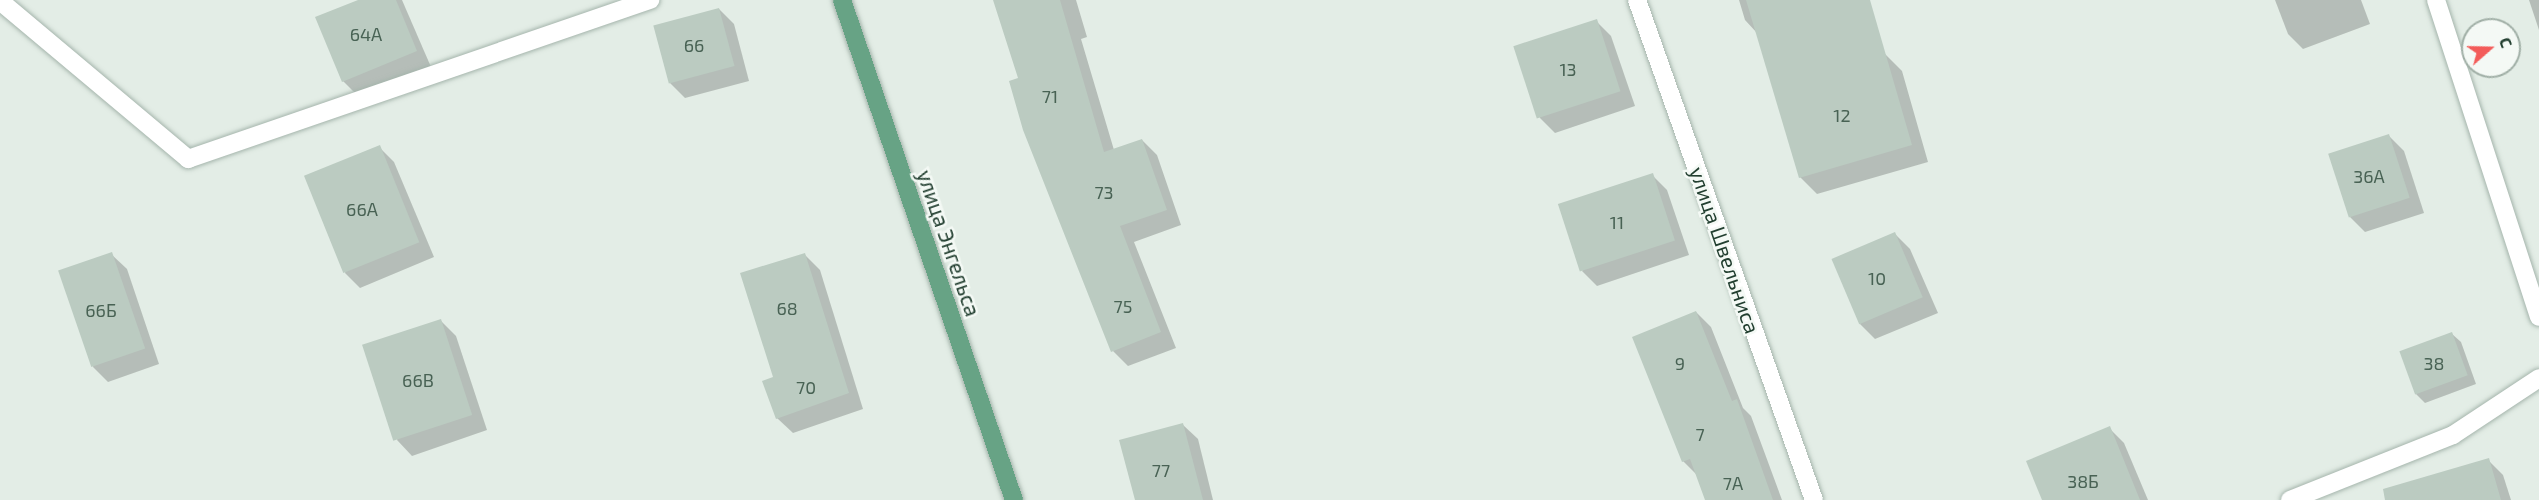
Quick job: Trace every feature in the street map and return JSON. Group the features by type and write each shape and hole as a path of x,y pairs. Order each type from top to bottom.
{"main road":[{"name":"улица Энгельса","path":"842,0 1014,500"}],"street":[{"path":"0,1 188,159 650,0"},
{"name":"улица Швельниса","path":"1637,0 1814,500"},
{"path":"2436,0 2539,317"},
{"path":"2290,500 2453,435 2539,378"}],"building":[{"path":"358,0 396,0 417,51 342,82 315,17"},
{"path":"993,0 1060,0 1104,152 1142,139 1167,210 1120,226 1161,332 1111,352 1023,130 1009,81 1018,78"},
{"path":"1746,0 1870,0 1912,145 1799,178"},
{"path":"719,8 735,66 669,84 653,26"},
{"path":"1597,19 1620,91 1537,118 1513,46"},
{"path":"2389,134 2410,198 2349,217 2328,154"},
{"path":"380,145 419,242 343,273 304,176"},
{"path":"1653,173 1675,241 1580,271 1558,204"},
{"path":"1895,232 1923,297 1859,324 1831,259"},
{"path":"112,252 145,348 91,367 58,271"},
{"path":"805,253 849,393 776,419 762,381 773,377 740,273"},
{"path":"1696,311 1732,401 1737,399 1773,500 1705,500 1690,459 1682,462 1632,337"},
{"path":"441,319 472,415 393,441 362,345"},
{"path":"2452,332 2468,375 2415,394 2399,351"},
{"path":"1183,423 1203,500 1135,500 1119,440"},
{"path":"2110,426 2140,500 2042,500 2026,461"},
{"path":"2489,458 2501,500 2385,500 2383,489"}]}
